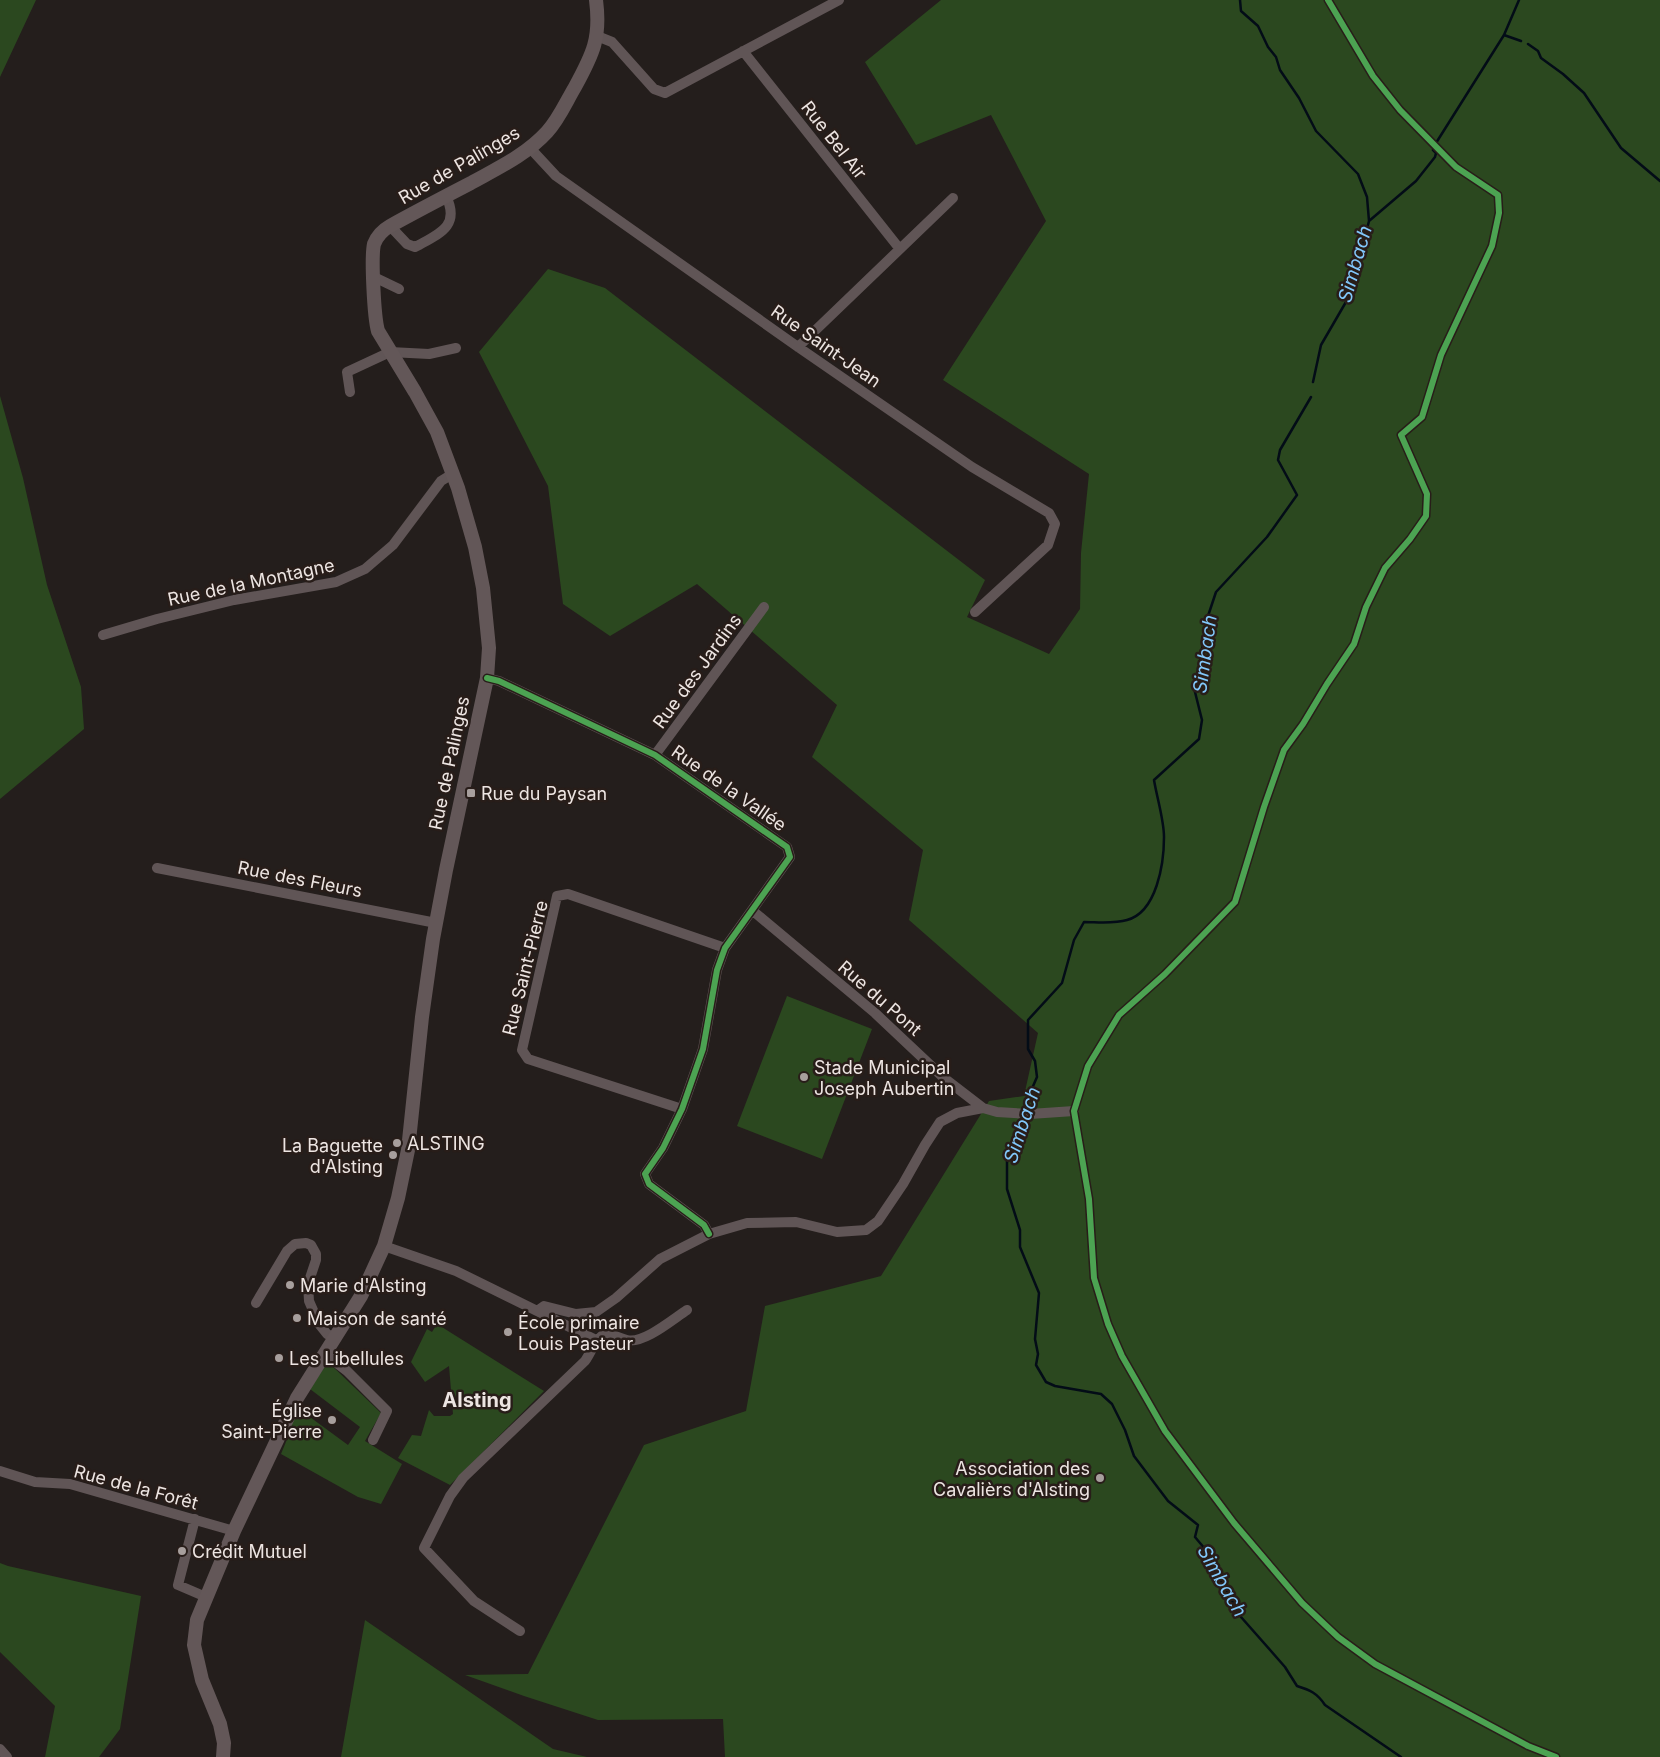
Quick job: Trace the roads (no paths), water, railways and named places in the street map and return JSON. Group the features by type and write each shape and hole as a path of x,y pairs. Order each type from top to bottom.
{"main road":[{"name":"Rue de Palinges","path":"223,1757 224,1743 220,1724 202,1680 194,1645 197,1620 234,1531 297,1398 361,1296 384,1246 398,1198 408,1150 422,1017 436,923 452,837 487,678 489,648 481,575 471,532 454,473 436,432 415,392 381,339 376,324 375,242 378,236 390,226 508,162 530,148 548,131 556,120 594,50 597,36 596,0"}],"street":[{"path":"597,36 612,42 654,89 665,93 839,0"},
{"name":"Rue Bel Air","path":"743,51 899,248"},
{"name":"Rue Saint-Jean","path":"530,148 556,176 798,347 972,467 1049,513 1055,524 1048,545 975,612"},
{"path":"390,226 406,244 415,247 419,246 447,228 450,222 450,203 446,196"},
{"path":"798,347 952,198"},
{"path":"374,277 399,289"},
{"path":"350,392 347,372 390,352 429,354 456,348"},
{"name":"Rue de la Montagne","path":"103,635 157,619 234,600 336,582 365,569 393,545 441,482 454,473"},
{"name":"Rue des Jardins","path":"655,755 764,606"},
{"name":"Rue de la Vallée","path":"487,678 655,755 787,846 790,857 726,948 717,970 703,1049 682,1109 663,1148 646,1174 649,1184 704,1225 710,1234"},
{"name":"Rue des Fleurs","path":"157,868 436,923"},
{"name":"Rue Saint-Pierre","path":"682,1109 528,1059 522,1050 557,896 568,894 726,948"},
{"name":"Rue du Pont","path":"753,911 875,1013 944,1078 983,1108 998,1112 1026,1114 1074,1111"},
{"path":"537,1311 544,1306 576,1314 596,1312 616,1298 660,1259 710,1234 747,1223 796,1222 837,1232 866,1230 878,1221 903,1184 925,1144 940,1122 957,1114 983,1108"},
{"path":"256,1303 290,1247 300,1242 306,1243 311,1246 316,1254 316,1260 308,1284 309,1301 319,1324 327,1334 334,1338"},
{"path":"384,1246 456,1271 596,1340"},
{"path":"520,1631 474,1601 424,1548 455,1488 584,1361 596,1340 604,1334 614,1334 628,1340 640,1340 687,1310"},
{"path":"325,1354 347,1371 387,1411 373,1440"},
{"name":"Rue de la Forêt","path":"0,1471 35,1482 70,1484 234,1531"},
{"path":"195,1519 178,1585 206,1597"},
{"path":"0,1749 6,1757"}],"waterway":[{"name":"Simbach","path":"1240,0 1241,11 1258,26 1268,47 1276,57 1280,70 1299,98 1316,131 1358,174 1367,197 1369,221 1350,295 1321,345 1313,382"},
{"path":"1436,143 1504,35 1519,0"},
{"path":"1504,35 1521,41"},
{"path":"1528,44 1538,51 1541,58 1584,93 1621,148 1660,181"},
{"path":"1369,221 1416,181 1435,157 1436,153 1433,150"},
{"name":"Simbach","path":"1026,1112 1027,1100 1037,1077 1035,1061 1028,1049 1028,1020 1062,983 1074,940 1084,922 1117,922 1137,915 1152,897 1157,885 1162,860 1164,830 1154,780 1199,739 1202,720 1195,692 1207,619 1216,592 1267,537 1297,495 1278,460 1280,450 1311,397"},
{"name":"Simbach","path":"1025,1117 1007,1161 1007,1189 1020,1230 1020,1247 1039,1293 1035,1339 1038,1354 1036,1365 1046,1382 1055,1386 1101,1394 1112,1404 1125,1430 1134,1456 1168,1501 1198,1525 1195,1537 1210,1555 1219,1577 1241,1617 1285,1667 1297,1686 1313,1692 1325,1705 1401,1757"}],"place":[{"name":"Rue du Paysan","path":"471,793"},
{"name":"Stade Municipal Joseph Aubertin","path":"804,1077"},
{"name":"ALSTING","path":"397,1143"},
{"name":"La Baguette d'Alsting","path":"393,1155"},
{"name":"Marie d'Alsting","path":"290,1285"},
{"name":"Maison de santé","path":"297,1318"},
{"name":"École primaire Louis Pasteur","path":"508,1332"},
{"name":"Les Libellules","path":"279,1358"},
{"name":"Église Saint-Pierre","path":"332,1420"},
{"name":"Association des Cavalièrs d'Alsting","path":"1100,1478"},
{"name":"Crédit Mutuel","path":"182,1551"}],"district":[{"name":"Alsting","path":"477,1400"}]}
